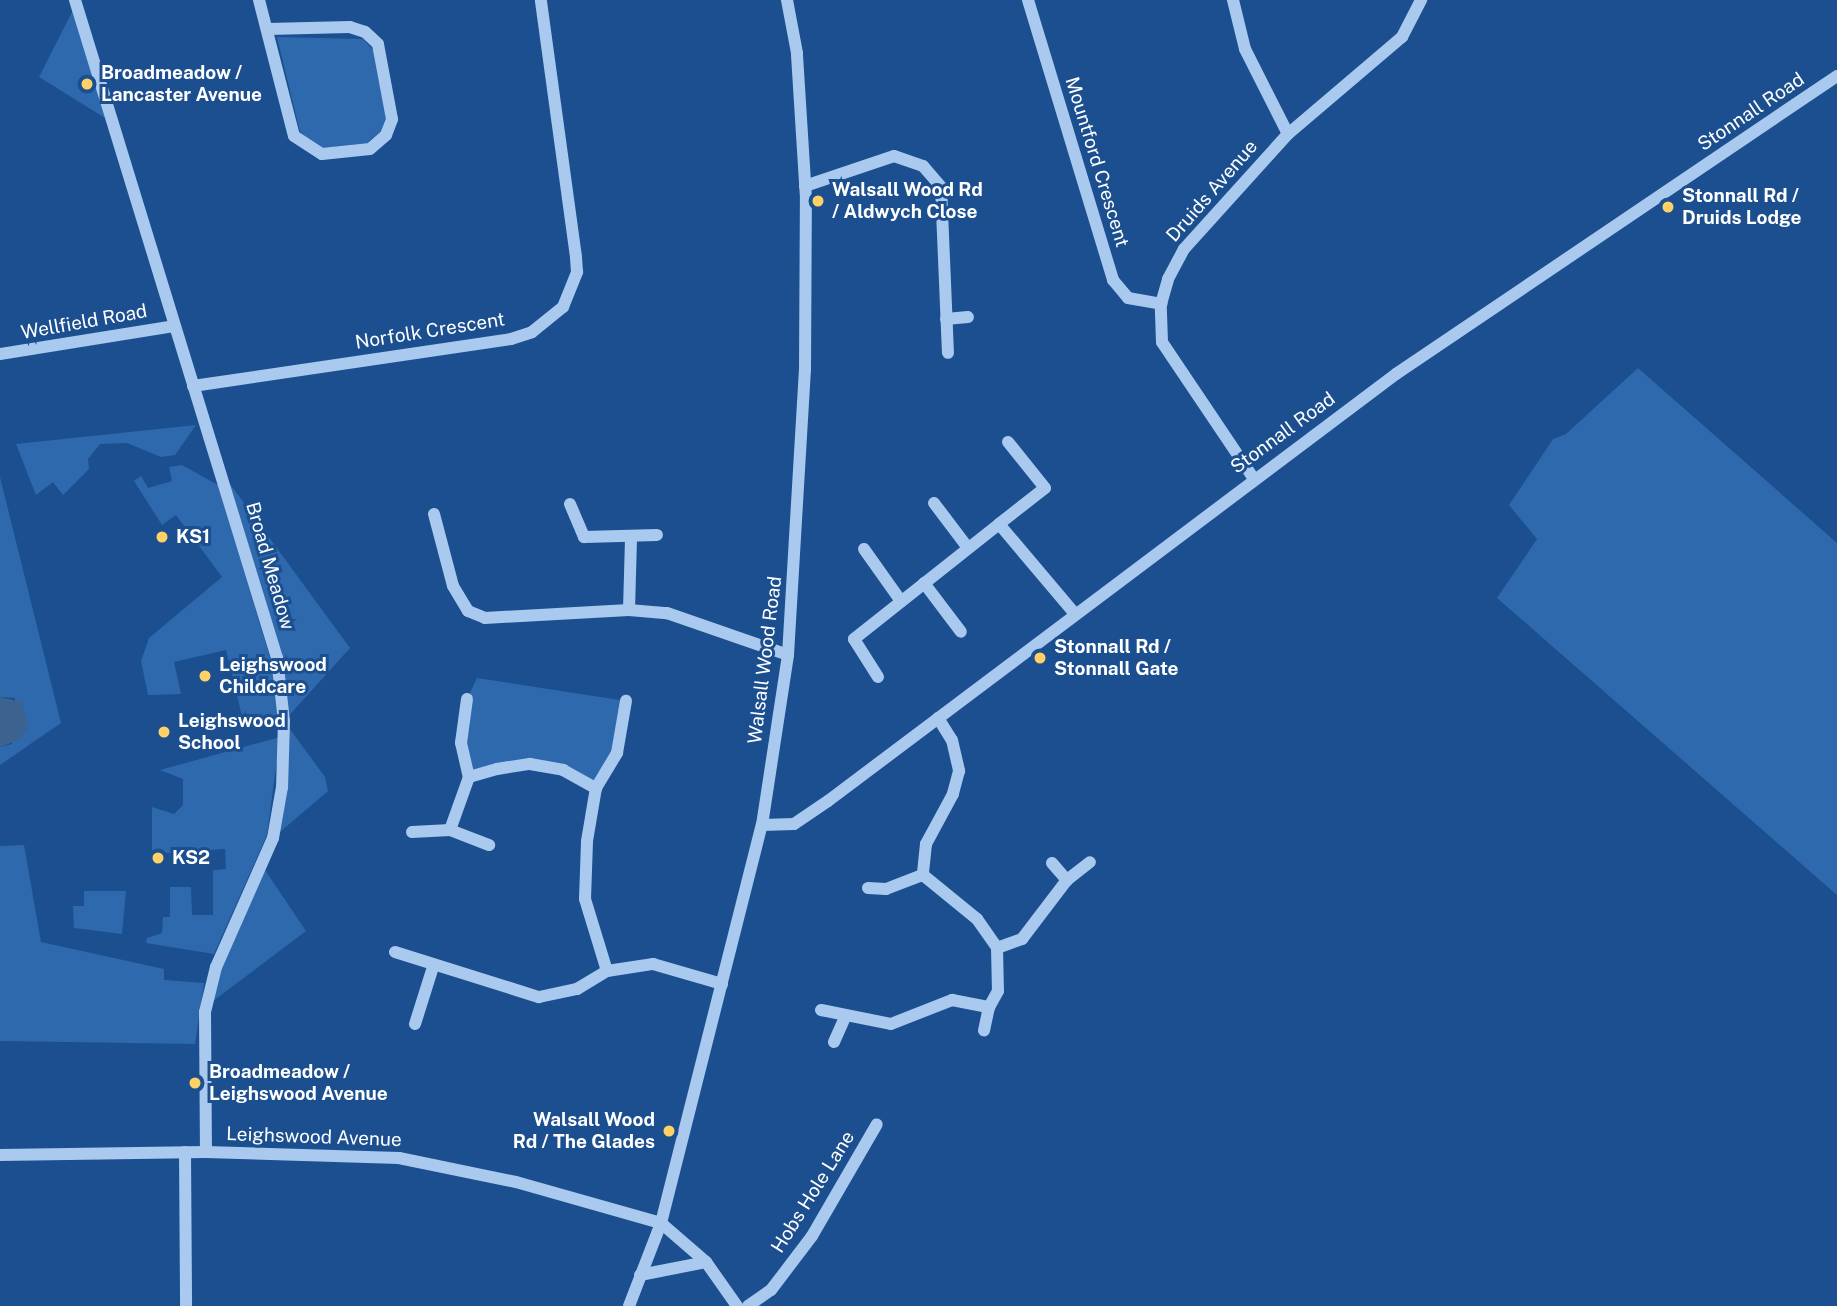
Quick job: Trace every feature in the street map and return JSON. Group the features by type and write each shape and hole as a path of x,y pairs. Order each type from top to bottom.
{"street":[{"name":"Broad Meadow","path":"75,0 277,658 284,721 282,787 273,838 216,967 205,1012 206,1152"},
{"path":"260,0 294,136 306,148 322,154 370,149 386,135 392,119 378,44 365,32 349,27 268,29"},
{"name":"Norfolk Crescent","path":"193,386 510,339 532,332 563,307 574,282 576,257 541,0"},
{"name":"Walsall Wood Road","path":"629,1306 661,1223 762,825 788,656 805,370 805,186 797,53 787,0"},
{"name":"Mountford Crescent","path":"1028,0 1113,281 1128,298 1161,304"},
{"path":"1233,0 1245,49 1288,134"},
{"name":"Druids Avenue","path":"1254,479 1162,342 1161,304 1184,249 1288,134 1402,37 1421,0"},
{"name":"Stonnall Road","path":"762,825 794,824 1396,374 1837,76"},
{"path":"805,186 894,156 923,166 941,187 948,354"},
{"path":"946,319 968,317"},
{"name":"Wellfield Road","path":"0,354 174,326"},
{"path":"878,677 853,639 1045,488 1008,442"},
{"path":"934,503 968,548"},
{"path":"570,504 584,537 631,538 657,535"},
{"path":"434,514 453,586 468,611 485,618 629,610 667,613 788,656"},
{"path":"999,524 1075,614"},
{"path":"629,610 631,538"},
{"path":"864,550 901,601"},
{"path":"924,583 961,632"},
{"path":"450,830 470,778 461,743 467,699"},
{"path":"607,971 585,899 587,841 596,788 617,754 626,701"},
{"path":"923,875 926,844 953,794 959,771 952,740 938,718"},
{"path":"470,778 530,764 563,770 596,788"},
{"path":"412,832 450,830 489,845"},
{"path":"997,948 1022,939 1067,880 1090,862"},
{"path":"1052,863 1067,880"},
{"path":"868,888 906,884 923,875"},
{"path":"923,875 977,919 997,948 998,991 989,1007 984,1030"},
{"path":"395,951 433,967 539,997 577,989 607,971 653,964 722,984"},
{"path":"415,1024 433,967"},
{"path":"821,1010 845,1017 891,1024 952,1000 989,1007"},
{"path":"834,1042 845,1017"},
{"name":"Hobs Hole Lane","path":"748,1306 771,1290 812,1236 877,1124"},
{"path":"185,1152 186,1306"},
{"name":"Leighswood Avenue","path":"0,1155 206,1152 399,1158 516,1182 661,1223"},
{"path":"661,1223 706,1262 737,1306"},
{"path":"640,1275 706,1262"}],"shaded area":[{"path":"74,8 105,118 39,77"},
{"path":"277,37 363,39 374,51 386,117 381,131 367,143 324,148 311,142 300,132"},
{"path":"1638,368 1837,543 1837,895 1497,598 1537,539 1509,505 1553,439 1566,434"},
{"path":"196,425 175,455 161,457 127,443 100,444 88,459 89,469 63,495 53,482 36,495 16,444"},
{"path":"182,465 218,485 271,661 279,716 242,716 226,650 174,662 181,694 148,695 141,661 149,638 222,577 176,515 162,525 134,481 141,476 148,488 172,481 169,467"},
{"path":"222,473 350,648 284,721 325,777 328,791 273,838 282,787 277,658"},
{"path":"0,477 61,723 0,765 0,747 12,744 15,698 0,697"},
{"path":"477,678 626,701 617,753 596,788 530,764 469,777 464,763 467,699"},
{"path":"0,697 22,702 28,727 21,739 0,747"},
{"path":"280,737 267,835 214,954 146,943 147,938 162,933 163,917 170,917 170,887 191,887 192,915 213,915 213,870 226,869 225,849 152,854 152,807 174,814 183,805 183,779 160,770"},
{"path":"24,845 41,942 164,969 164,980 204,983 195,1044 0,1041 0,846"},
{"path":"265,870 306,931 213,1001 219,971"},
{"path":"84,891 126,891 122,934 74,928 73,906 84,906"}],"place":[{"name":"Broadmeadow / Lancaster Avenue","path":"87,84"},
{"name":"Walsall Wood Rd / Aldwych Close","path":"818,201"},
{"name":"Stonnall Rd / Druids Lodge","path":"1668,207"},
{"name":"KS1","path":"162,537"},
{"name":"Stonnall Rd / Stonnall Gate","path":"1040,658"},
{"name":"Leighswood Childcare","path":"205,676"},
{"name":"Leighswood School","path":"164,732"},
{"name":"KS2","path":"158,858"},
{"name":"Broadmeadow / Leighswood Avenue","path":"195,1083"},
{"name":"Walsall Wood Rd / The Glades","path":"669,1131"}]}
